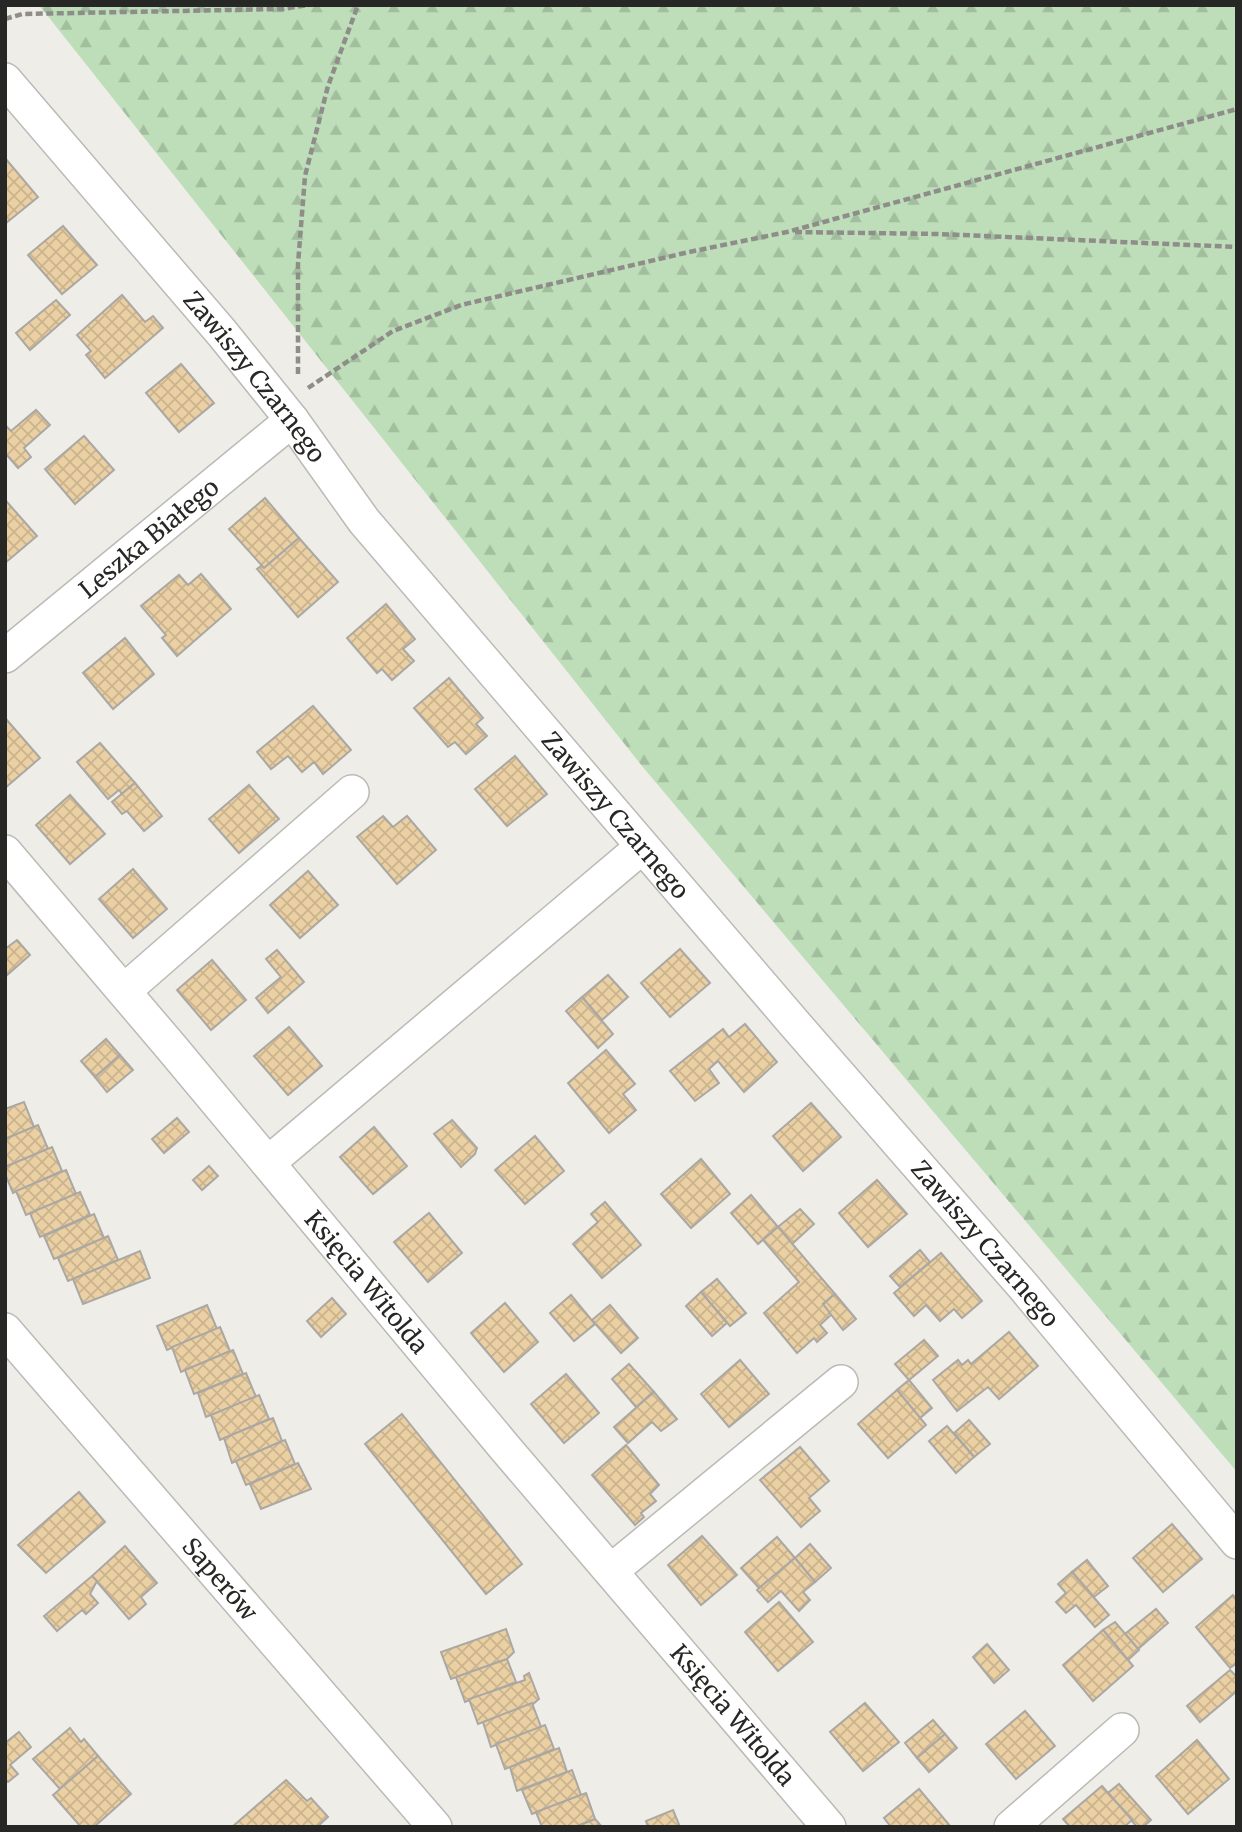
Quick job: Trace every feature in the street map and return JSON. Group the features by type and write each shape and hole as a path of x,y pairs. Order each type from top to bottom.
{"street":[{"name":"Zawiszy Czarnego","path":"5,80 222,333 294,408 364,521 1024,1287 1237,1542"},
{"name":"Leszka Białego","path":"5,656 294,408"},
{"path":"124,991 352,792"},
{"path":"268,1163 642,846"},
{"name":"Księcia Witolda","path":"5,852 506,1449 830,1827"},
{"name":"Saperów","path":"5,1330 435,1827"},
{"path":"611,1571 841,1382"},
{"path":"1011,1827 1122,1730"}],"path":[{"path":"5,19 22,14 282,9 309,5"},
{"path":"294,408 299,368 298,264 305,176 328,86 358,5"},
{"path":"294,408 393,331 461,305 689,251 787,232 1237,108"},
{"path":"787,232 939,234 1237,247"}],"green space":[{"path":"39,5 1237,5 1237,1472 642,766"}],"building":[{"path":"5,158 38,197 5,224"},
{"path":"63,226 97,265 62,294 28,255"},
{"path":"122,295 145,322 153,316 163,328 105,378 86,355 91,351 77,335"},
{"path":"56,300 70,315 30,350 16,333"},
{"path":"181,364 214,403 179,432 146,393"},
{"path":"36,410 50,425 24,448 31,457 18,468 5,453 5,425 11,431"},
{"path":"84,436 114,470 75,504 45,469"},
{"path":"265,498 299,538 264,568 229,529"},
{"path":"7,502 37,536 5,563 5,503"},
{"path":"299,538 338,582 298,617 257,569 261,566 264,568"},
{"path":"201,574 231,609 177,656 162,638 166,635 141,606 179,575 188,585"},
{"path":"386,604 415,639 403,649 414,661 392,680 382,669 377,673 347,638"},
{"path":"125,638 154,674 113,709 83,673"},
{"path":"449,678 483,718 476,724 487,736 466,754 455,742 448,747 414,708"},
{"path":"313,706 351,750 323,774 314,762 302,772 288,756 271,769 257,752"},
{"path":"5,720 40,758 5,788"},
{"path":"100,743 135,783 122,794 119,790 108,799 77,762"},
{"path":"515,756 547,794 507,826 475,789"},
{"path":"135,783 162,816 144,831 127,811 122,814 112,802"},
{"path":"249,785 279,819 239,853 209,819"},
{"path":"70,795 105,834 70,864 36,825"},
{"path":"383,816 393,827 407,816 436,850 397,884 357,837"},
{"path":"133,869 167,909 133,938 99,899"},
{"path":"308,871 338,905 300,938 270,905"},
{"path":"17,940 30,955 6,976 5,949"},
{"path":"680,949 710,983 670,1017 641,983"},
{"path":"277,950 304,982 268,1013 256,998 281,977 266,959"},
{"path":"212,960 246,1000 211,1030 177,990"},
{"path":"608,975 628,997 602,1020 582,997"},
{"path":"582,997 613,1034 598,1048 566,1011"},
{"path":"745,1024 777,1062 744,1092 718,1061 709,1069 719,1083 695,1101 670,1071 723,1029 729,1037"},
{"path":"289,1027 322,1066 288,1095 254,1056"},
{"path":"106,1039 120,1055 95,1077 81,1061"},
{"path":"606,1050 635,1084 623,1094 636,1110 609,1133 568,1083"},
{"path":"120,1055 133,1070 107,1092 95,1077"},
{"path":"24,1102 34,1127 5,1139 5,1109"},
{"path":"811,1103 841,1137 803,1171 773,1136"},
{"path":"177,1118 189,1132 164,1153 152,1139"},
{"path":"452,1120 477,1148 475,1154 461,1167 434,1134"},
{"path":"38,1125 48,1149 5,1167 5,1139"},
{"path":"374,1127 407,1166 373,1194 340,1157"},
{"path":"535,1136 564,1171 525,1204 495,1170"},
{"path":"52,1147 62,1171 13,1193 5,1167"},
{"path":"701,1159 730,1194 691,1228 661,1194"},
{"path":"209,1166 218,1176 202,1190 193,1180"},
{"path":"66,1170 76,1194 26,1215 16,1191"},
{"path":"877,1180 907,1214 868,1247 839,1213"},
{"path":"80,1192 90,1215 40,1237 30,1213"},
{"path":"751,1195 778,1227 758,1244 731,1213"},
{"path":"605,1202 641,1245 602,1278 573,1244 598,1222 591,1214"},
{"path":"800,1209 814,1224 792,1244 778,1227"},
{"path":"429,1213 462,1253 428,1282 394,1242"},
{"path":"94,1214 104,1238 54,1259 44,1236"},
{"path":"778,1227 835,1294 823,1304 832,1314 820,1325 827,1333 817,1342 814,1338 797,1353 764,1313 799,1282 763,1240"},
{"path":"108,1236 118,1260 68,1281 58,1258"},
{"path":"920,1250 930,1262 900,1287 890,1276"},
{"path":"140,1251 150,1278 83,1304 73,1279"},
{"path":"941,1253 982,1301 962,1318 954,1309 940,1321 926,1305 914,1316 894,1293"},
{"path":"717,1279 746,1313 730,1326 701,1292"},
{"path":"701,1292 727,1323 712,1336 686,1306"},
{"path":"835,1294 856,1319 843,1330 823,1304"},
{"path":"571,1295 595,1324 574,1341 550,1313"},
{"path":"332,1298 346,1314 321,1337 307,1321"},
{"path":"505,1303 538,1342 504,1372 471,1333"},
{"path":"207,1305 217,1329 167,1350 157,1326"},
{"path":"610,1305 638,1338 621,1353 592,1320"},
{"path":"220,1327 230,1351 181,1372 172,1347"},
{"path":"1009,1332 1038,1366 999,1399 988,1387 957,1411 933,1380 958,1360 962,1365 968,1360 971,1364"},
{"path":"924,1340 938,1356 909,1380 895,1364"},
{"path":"233,1350 243,1374 194,1394 185,1370"},
{"path":"740,1360 769,1394 729,1427 701,1394"},
{"path":"629,1364 654,1392 636,1407 612,1379"},
{"path":"246,1373 256,1397 206,1417 198,1393"},
{"path":"566,1374 599,1413 564,1443 531,1404"},
{"path":"909,1380 932,1408 920,1418 897,1390"},
{"path":"897,1390 926,1425 888,1458 858,1424"},
{"path":"654,1392 677,1419 661,1431 652,1422 628,1443 614,1427"},
{"path":"259,1395 269,1419 220,1440 211,1415"},
{"path":"402,1414 522,1564 486,1594 365,1444"},
{"path":"273,1418 282,1441 232,1463 224,1438"},
{"path":"969,1420 990,1444 974,1457 954,1433"},
{"path":"947,1426 974,1457 956,1473 929,1441"},
{"path":"285,1440 295,1464 246,1485 236,1461"},
{"path":"626,1445 659,1485 650,1494 656,1501 641,1513 644,1517 635,1525 592,1475"},
{"path":"800,1447 829,1481 809,1498 820,1511 801,1527 760,1480"},
{"path":"298,1463 311,1489 261,1509 250,1484"},
{"path":"79,1492 105,1522 46,1573 18,1545"},
{"path":"1172,1524 1202,1559 1163,1592 1133,1558"},
{"path":"702,1536 737,1575 701,1605 668,1565"},
{"path":"777,1537 795,1558 759,1588 741,1568"},
{"path":"810,1544 831,1568 815,1582 795,1558"},
{"path":"125,1546 157,1583 141,1597 146,1604 129,1619 92,1576"},
{"path":"795,1558 815,1582 803,1592 810,1600 799,1611 781,1591 768,1602 757,1590"},
{"path":"1087,1560 1108,1586 1094,1597 1072,1572"},
{"path":"1072,1572 1109,1615 1095,1627 1076,1605 1066,1613 1056,1602 1066,1593 1058,1584"},
{"path":"92,1576 97,1581 90,1594 98,1603 86,1614 82,1610 57,1631 44,1616"},
{"path":"1233,1595 1237,1600 1237,1663 1230,1668 1196,1627"},
{"path":"779,1602 813,1642 778,1671 745,1632"},
{"path":"1156,1609 1168,1623 1138,1649 1125,1634"},
{"path":"1115,1622 1139,1650 1128,1660 1103,1630"},
{"path":"506,1629 514,1652 507,1659 451,1679 441,1652"},
{"path":"1103,1630 1133,1666 1093,1701 1063,1665"},
{"path":"987,1644 1009,1670 994,1683 973,1657"},
{"path":"507,1659 516,1682 465,1702 456,1677"},
{"path":"1230,1670 1237,1677 1237,1691 1200,1722 1187,1706"},
{"path":"529,1673 539,1699 533,1704 478,1724 469,1699 525,1680 524,1676"},
{"path":"532,1703 541,1727 491,1747 483,1722"},
{"path":"865,1703 899,1742 863,1771 830,1732"},
{"path":"1025,1711 1055,1746 1016,1779 986,1744"},
{"path":"933,1720 945,1734 917,1758 905,1743"},
{"path":"545,1725 554,1749 505,1769 496,1744"},
{"path":"70,1728 81,1742 84,1739 98,1756 60,1789 33,1759"},
{"path":"19,1732 31,1747 10,1765 18,1774 8,1782 5,1779 5,1743"},
{"path":"945,1734 957,1748 929,1772 917,1758"},
{"path":"1197,1740 1229,1779 1188,1814 1156,1776"},
{"path":"559,1748 567,1772 517,1791 510,1767"},
{"path":"98,1756 131,1794 94,1827 81,1827 53,1795"},
{"path":"572,1770 581,1795 532,1814 522,1790"},
{"path":"286,1780 307,1801 311,1798 328,1817 317,1827 232,1827"},
{"path":"1119,1784 1151,1820 1143,1827 1137,1827 1108,1793"},
{"path":"1102,1786 1132,1820 1124,1827 1070,1827 1063,1819"},
{"path":"919,1789 951,1827 891,1827 884,1818"},
{"path":"586,1793 595,1819 575,1827 542,1827 536,1812"},
{"path":"673,1810 680,1827 648,1827 646,1821"},
{"path":"595,1819 602,1827 575,1827"}]}
